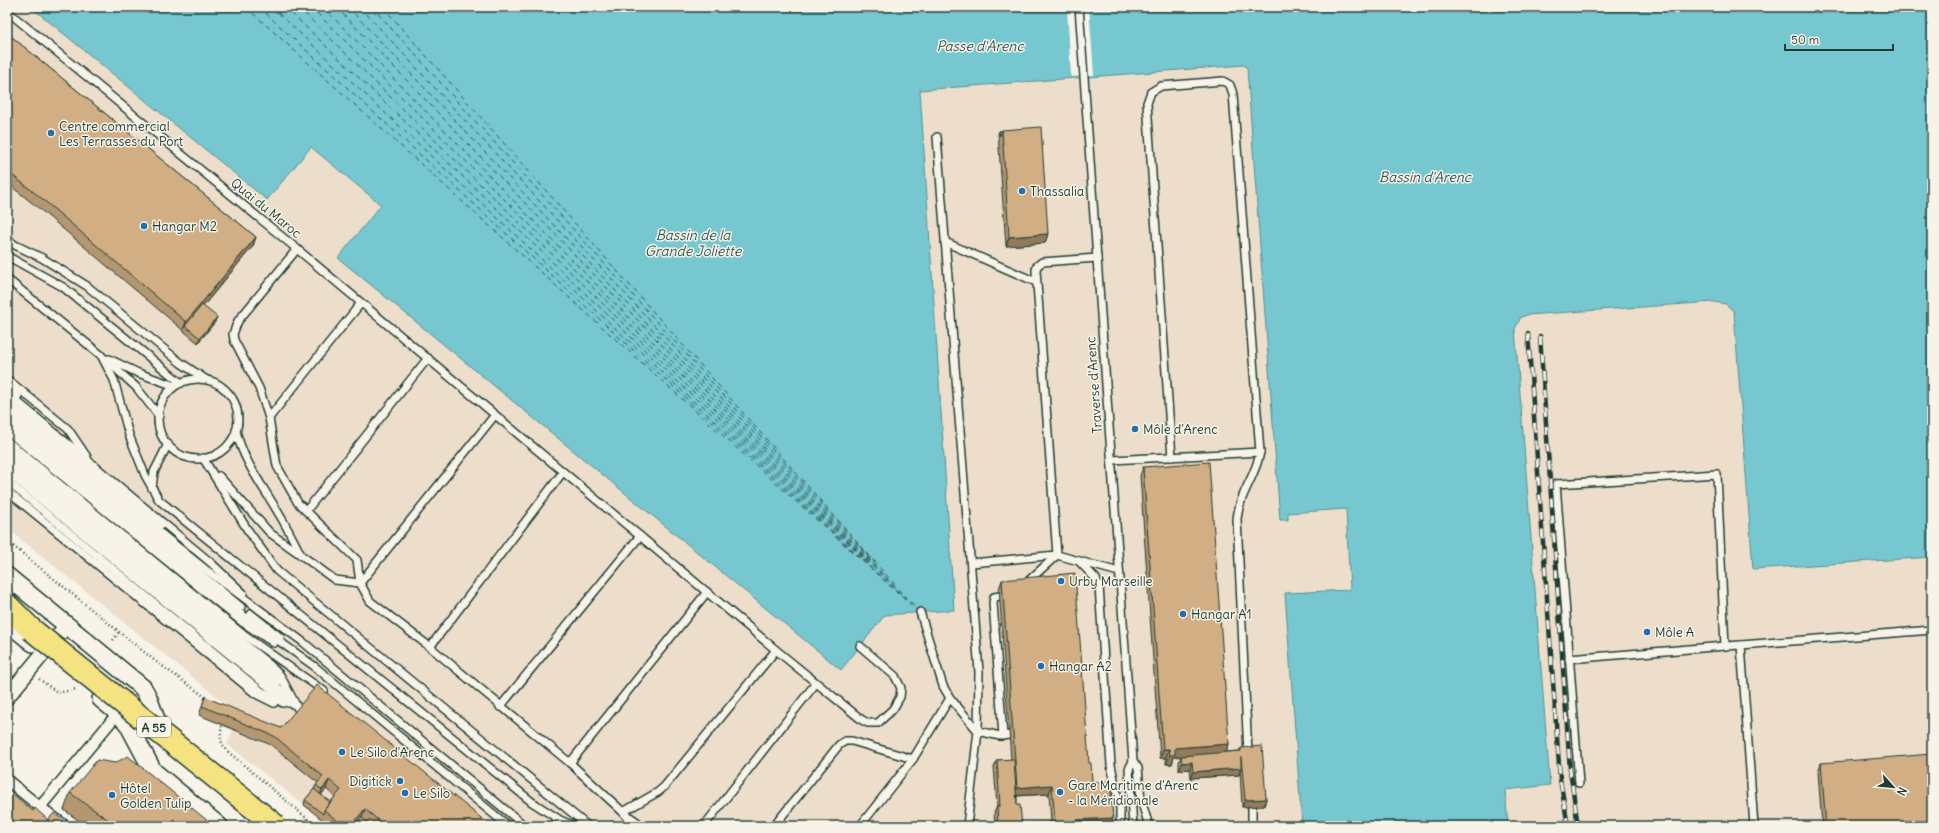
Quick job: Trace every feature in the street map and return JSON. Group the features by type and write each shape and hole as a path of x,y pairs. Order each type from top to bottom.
{"highway":[{"name":"A 55","path":"7,605 31,629 276,826"}],"street":[{"path":"7,576 143,688 164,740 170,749 263,826"},
{"path":"7,622 118,713 128,724 153,772 219,826"},
{"path":"7,697 66,626"},
{"path":"40,807 118,713"},
{"path":"7,780 65,826"}],"lane":[{"name":"Traverse d'Arenc","path":"1079,7 1133,761 1129,769 1133,826"},
{"name":"Quai du Maroc","path":"7,11 297,249 238,321 233,334 234,340 259,388 269,418 277,466 298,503 357,560 360,582"},
{"path":"1172,457 1147,103 1151,92 1161,86 1218,82 1228,83 1232,88 1260,452 1257,466 1241,496 1237,519 1248,754"},
{"path":"937,137 979,672 978,731 967,826"},
{"path":"7,239 14,245 42,258 87,286 182,363 206,379 221,386 233,398 237,409 238,420 236,431 231,441 223,450 214,456 203,458 177,453 168,444 160,431 159,416 164,399 178,385 193,379 206,379"},
{"path":"945,242 1036,282"},
{"path":"297,249 816,683 862,720 868,723 880,722 899,700 901,692 900,684 895,676 860,646"},
{"path":"7,256 63,287 178,385"},
{"path":"1057,555 1036,270 1037,266 1042,262 1097,258"},
{"path":"7,279 101,355 136,387 159,416"},
{"path":"269,418 362,303"},
{"path":"101,355 138,373 178,385"},
{"path":"101,355 114,380 129,435 145,475 159,500 532,802 560,820 574,826"},
{"path":"306,511 428,358"},
{"path":"7,379 68,428 90,462"},
{"path":"7,387 71,441 90,462"},
{"path":"7,393 210,562 266,615"},
{"path":"7,402 196,555 266,615"},
{"path":"7,409 205,569 303,642 525,826"},
{"path":"360,582 495,415"},
{"path":"7,416 238,606 272,629 314,666 508,826"},
{"path":"7,424 230,606 314,666"},
{"path":"7,431 242,622 314,666"},
{"path":"236,431 240,447 248,466 280,514 301,555"},
{"path":"7,441 245,636 329,695"},
{"path":"152,488 154,472 168,444"},
{"path":"7,449 270,665 282,679 299,711"},
{"path":"1112,460 1260,452"},
{"path":"7,457 276,677 299,711"},
{"path":"203,458 270,533 335,580 360,582"},
{"path":"203,458 247,529 277,571 588,826"},
{"path":"7,464 277,686 299,711"},
{"path":"7,472 299,711"},
{"path":"430,647 563,472"},
{"path":"1579,783 1556,484 1717,474 1725,646"},
{"path":"7,482 261,691 299,711"},
{"path":"7,491 260,697 299,711"},
{"path":"500,707 640,536"},
{"path":"971,563 1057,555 1119,572"},
{"path":"1021,587 1057,555"},
{"path":"1080,561 1096,579 1099,586 1111,765 1120,808 1120,826"},
{"path":"360,582 370,600 430,647 500,707 570,763 623,812 643,826"},
{"path":"570,763 707,592"},
{"path":"920,612 943,686 950,698 978,731 1006,736 993,603 994,597 1000,596"},
{"path":"1569,659 1932,630"},
{"path":"1741,645 1754,826"},
{"path":"623,812 664,787 776,650"},
{"path":"704,826 816,683"},
{"path":"860,826 913,759 950,698"},
{"path":"774,826 839,745 845,741 852,740 913,759"},
{"name":"Traverse d'Arenc","path":"1133,761 1138,768 1141,800 1149,826"},
{"path":"1130,782 1141,800"},
{"path":"1252,806 1252,826"},
{"path":"623,812 634,826"}],"path":[{"path":"7,541 154,660 210,700"},
{"path":"113,640 120,632"},
{"path":"34,675 58,693 76,689"},
{"path":"224,720 220,734 220,742 226,750 316,826"},
{"path":"301,826 307,818"}],"shaded area":[{"path":"7,7 31,7 267,200 311,147 381,205 338,258 883,617 885,615 954,610 920,90 1244,65 1247,68 1280,520 1288,520 1287,513 1346,509 1350,590 1285,594 1302,826 330,826 227,744 239,717 236,712 7,528"},
{"path":"1714,302 1726,304 1734,312 1753,569 1932,557 1932,826 1508,826 1505,790 1550,785 1515,329 1521,317 1527,315"}],"water":[{"path":"31,7 1932,7 1932,557 1753,569 1734,312 1726,304 1714,302 1527,315 1521,317 1515,329 1550,785 1505,790 1508,826 1302,826 1285,593 1350,590 1346,509 1288,513 1288,520 1280,520 1247,68 1244,65 920,90 954,610 885,615 841,670 338,258 381,205 311,147 267,200"}],"pier":[{"path":"1067,7 1089,7 1094,75 1071,77"}],"building":[{"name":"Hangar M2","path":"7,33 256,237 186,322 40,197 7,171"},
{"name":"Thassalia","path":"1041,127 1048,234 1009,237 1002,130"},
{"path":"7,296 12,300 8,305 7,304"},
{"path":"202,305 217,317 200,338 185,326"},
{"name":"Hangar A1","path":"1209,462 1229,744 1175,748 1175,755 1170,755 1169,749 1163,749 1143,467"},
{"name":"Hangar A2","path":"1075,573 1089,763 1091,763 1092,782 1110,781 1113,818 1076,820 1076,826 1023,826 1022,824 1055,822 1052,785 1017,788 1002,580"},
{"path":"7,645 11,648 7,653"},
{"path":"317,685 491,826 385,826 365,809 351,826 344,826 324,810 341,790 329,780 322,790 316,785 323,776 274,736 202,706 205,697 281,728"},
{"path":"1262,746 1266,799 1245,800 1241,757 1241,768 1193,772 1192,762 1182,763 1181,756 1241,751 1241,748"},
{"path":"1932,754 1932,826 1826,826 1821,763"},
{"path":"128,756 214,826 117,826 70,793 97,760 115,763"},
{"path":"1014,759 1017,805 1020,805 1022,826 998,826 997,806 1000,806 997,760"},
{"path":"314,789 330,802 323,814 305,800"},
{"path":"13,794 33,811 35,808 48,820 43,826 7,826 7,801"},
{"path":"54,813 70,826 43,826"}],"ferry route":[{"path":"246,7 918,611"},
{"path":"259,7 870,567"},
{"path":"272,7 894,589"},
{"path":"285,7 870,565"},
{"path":"298,7 895,588"},
{"path":"311,7 872,565"},
{"path":"323,7 902,595"},
{"path":"336,7 873,564"},
{"path":"348,7 897,589"},
{"path":"360,7 874,563"},
{"path":"372,7 898,588"},
{"path":"383,7 877,564"},
{"path":"895,589 903,597"},
{"path":"898,589 908,600"},
{"path":"903,596 911,603"},
{"path":"911,602 915,607"}],"railway":[{"path":"1528,333 1560,779 1568,826"},
{"path":"1540,336 1570,770 1578,826"}],"place":[{"name":"Centre commercial Les Terrasses du Port","path":"51,133"},
{"name":"Thassalia","path":"1022,191"},
{"name":"Hangar M2","path":"144,226"},
{"name":"Môle d'Arenc","path":"1135,429"},
{"name":"Urby Marseille","path":"1061,581"},
{"name":"Hangar A1","path":"1183,614"},
{"name":"Môle A","path":"1647,632"},
{"name":"Hangar A2","path":"1041,666"},
{"name":"Le Silo d'Arenc","path":"342,752"},
{"name":"Digitick","path":"400,781"},
{"name":"Gare Maritime d'Arenc - la Méridionale","path":"1060,792"},
{"name":"Le Silo","path":"405,793"},
{"name":"Hôtel Golden Tulip","path":"112,795"}],"water label":[{"name":"Passe d'Arenc","path":"980,46"},
{"name":"Bassin d'Arenc","path":"1425,177"},
{"name":"Bassin de la Grande Joliette","path":"693,244"}]}
